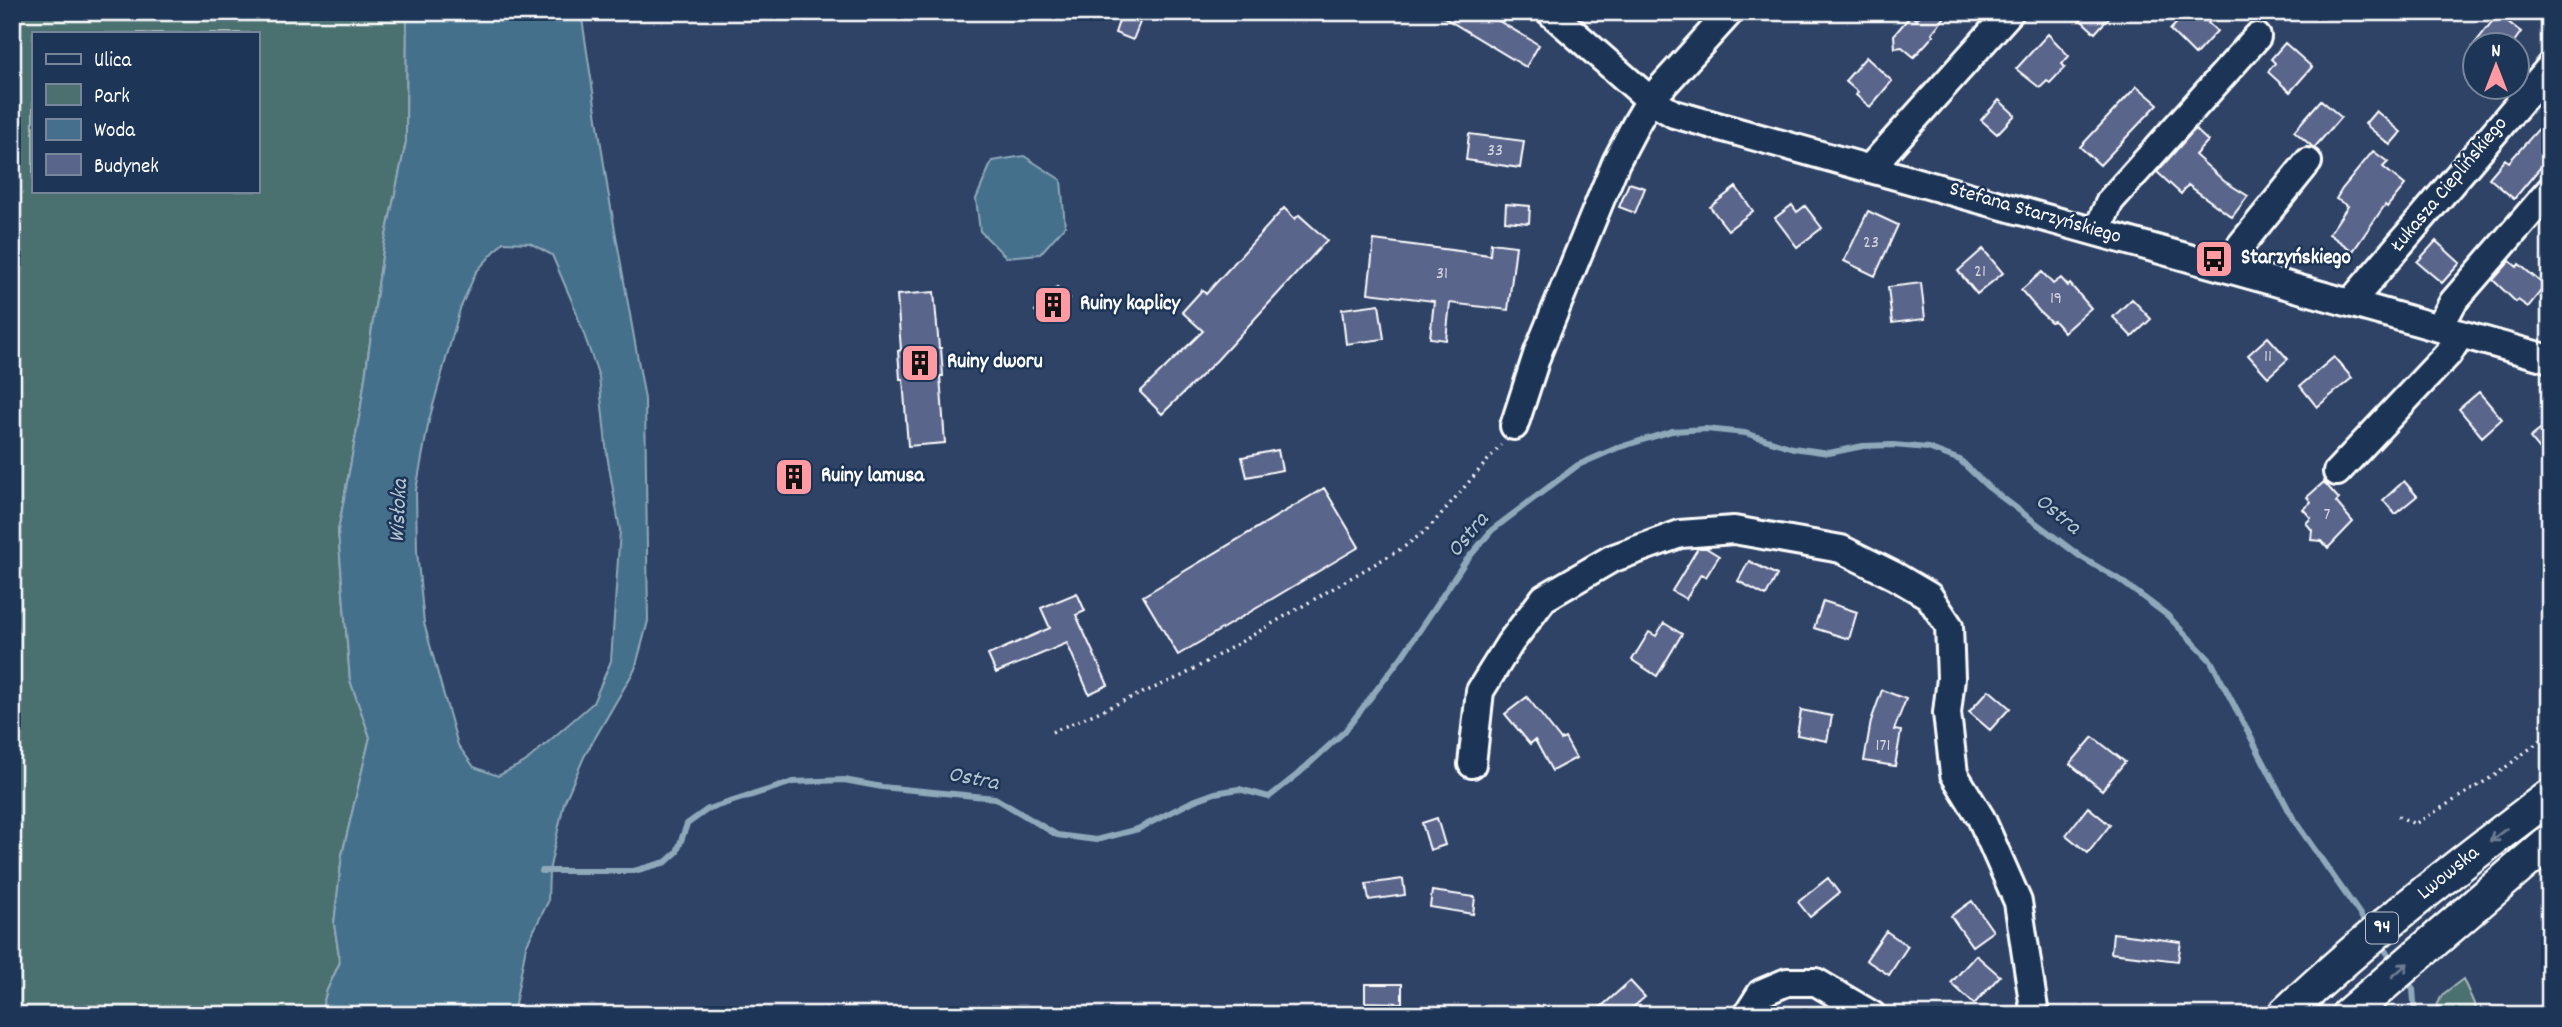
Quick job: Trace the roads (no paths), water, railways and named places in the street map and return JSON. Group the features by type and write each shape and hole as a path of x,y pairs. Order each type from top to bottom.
{"main road":[{"name":"Lwowska","path":"2284,1015 2318,982 2446,874 2550,796"},
{"name":"Lwowska","path":"2348,1015 2550,841"}],"street":[{"name":"Stefana Starzyńskiego","path":"1550,12 1650,100 1674,114 2550,359"},
{"path":"1514,426 1538,352 1616,162 1650,100 1730,12"},
{"path":"1870,167 2010,12"},
{"path":"2097,231 2110,201 2257,37"},
{"name":"Łukasza Cieplińskiego","path":"2350,303 2550,67"},
{"path":"2228,268 2241,245 2308,162"},
{"path":"2337,472 2448,354 2453,302 2550,190"},
{"path":"1472,764 1480,691 1510,643 1544,598 1611,559 1680,534 1734,530 1841,549 1929,596 1949,626 1951,678 1947,713 1954,774 1981,818 2018,902 2035,1015"},
{"path":"1747,1015 1761,993 1787,982 1815,982 1872,1015"}],"water":[{"name":"Wisłoka","path":"407,12 581,12 608,191 645,399 648,621 635,669 584,757 564,803 549,871 548,902 526,946 513,1015 320,1015 327,990 340,962 334,924 342,855 370,737 350,680 338,531 360,413 383,250 406,142","holes":["503,242 530,243 552,255 574,306 599,377 607,455 620,530 611,661 593,703 525,762 498,776 474,767 458,745 424,623 417,551 416,490 429,420 460,309 476,272"]},
{"path":"1024,156 1061,180 1065,226 1040,254 1006,257 980,231 976,199 992,161"}],"waterway":[{"name":"Ostra","path":"542,871 634,871 666,862 677,852 687,824 708,809 793,782 844,780 882,787 995,798 1057,835 1096,840 1138,829 1215,793 1239,789 1269,797 1345,731 1403,655 1465,562 1492,530 1578,465 1617,448 1672,431 1706,429 1745,433 1793,448 1829,453 1863,446 1893,445 1928,448 1960,460 1987,486 2081,557 2120,580 2167,615 2211,661 2294,820 2368,926"},
{"name":"Ostra","path":"2380,944 2395,963"},
{"name":"Ostra","path":"2405,977 2413,989 2415,1015"}],"place":[{"name":"Starzyńskiego","path":"2214,259"},
{"name":"Ruiny kaplicy","path":"1053,305"},
{"name":"Ruiny dworu","path":"920,363"},
{"name":"Ruiny lamusa","path":"794,477"}]}
